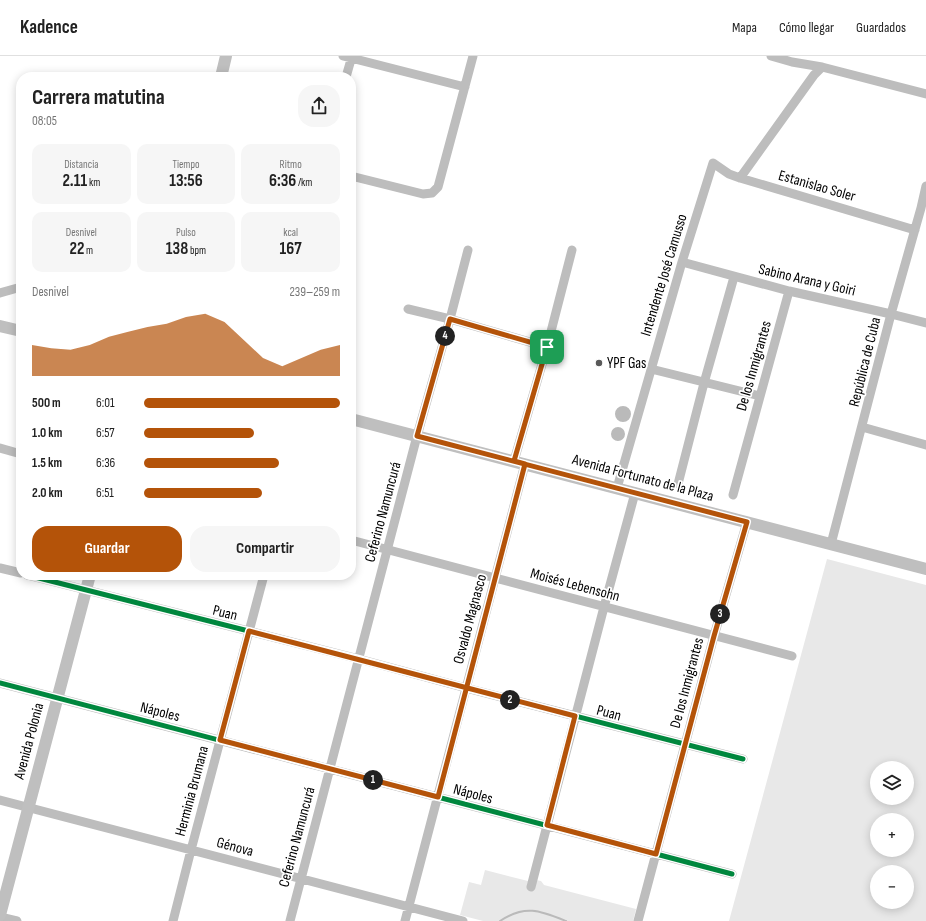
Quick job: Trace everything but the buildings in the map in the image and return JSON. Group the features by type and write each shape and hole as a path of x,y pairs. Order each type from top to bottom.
{"main road":[{"path":"222,72 226,56"},
{"path":"3,327 16,325"},
{"path":"3,327 16,330"},
{"name":"Avenida Fortunato de la Plaza","path":"356,420 926,569"},
{"name":"Avenida Polonia","path":"0,916 89,580"}],"street":[{"path":"356,177 423,194 432,192 438,187 473,56"},
{"path":"772,56 792,62 822,67 926,94"},
{"path":"347,72 349,57 465,87"},
{"path":"740,178 814,75 822,67"},
{"name":"Estanislao Soler","path":"713,163 729,174 740,178 915,230"},
{"name":"Intendente José Camusso","path":"617,488 682,262 713,163"},
{"name":"República de Cuba","path":"831,544 891,314 915,230 924,209 926,186"},
{"name":"Ceferino Namuncurá","path":"290,921 417,436 468,250"},
{"name":"Osvaldo Magnasco","path":"405,921 495,578 547,347 572,250"},
{"name":"Sabino Arana y Goiri","path":"682,262 789,292 926,323"},
{"path":"678,484 704,383 734,277"},
{"path":"0,292 16,288"},
{"name":"De los Inmigrantes","path":"733,495 789,292"},
{"path":"408,310 450,319 547,347"},
{"path":"651,369 760,396"},
{"path":"862,427 926,445"},
{"path":"0,448 16,453"},
{"path":"531,887 635,493"},
{"name":"De los Inmigrantes","path":"638,921 714,636 747,522"},
{"name":"Moisés Lebensohn","path":"356,541 792,656"},
{"path":"0,568 16,572"},
{"name":"Puan","path":"47,580 359,659 743,760"},
{"name":"Herminia Brumana","path":"173,921 263,580"},
{"name":"Nápoles","path":"0,683 732,874"},
{"name":"Génova","path":"0,800 463,921"},
{"path":"0,916 17,921"}],"shaded area":[{"path":"623,406 630,411 631,414 626,421 623,422 616,417 615,414 620,407"},
{"path":"615,427 621,427 625,431 625,437 621,441 615,441 611,437 611,431"},
{"path":"827,559 926,585 926,921 729,921"},
{"path":"485,870 528,881 527,889 533,891 536,880 541,881 544,885 636,909 633,921 483,921 460,915 469,882 481,885"}],"waterway":[{"path":"500,921 517,912 525,911 541,912 566,921"}],"cycle path":[{"path":"47,580 359,659 743,759"},
{"path":"0,683 732,874"}],"place":[{"name":"YPF Gas","path":"599,363"}],"route":[{"path":"547,347 450,319 417,436 514,461 747,522 714,636 656,854 547,825 575,716 466,688 359,659 249,631 220,740 438,797 466,688 525,464 514,461 547,347"}]}
